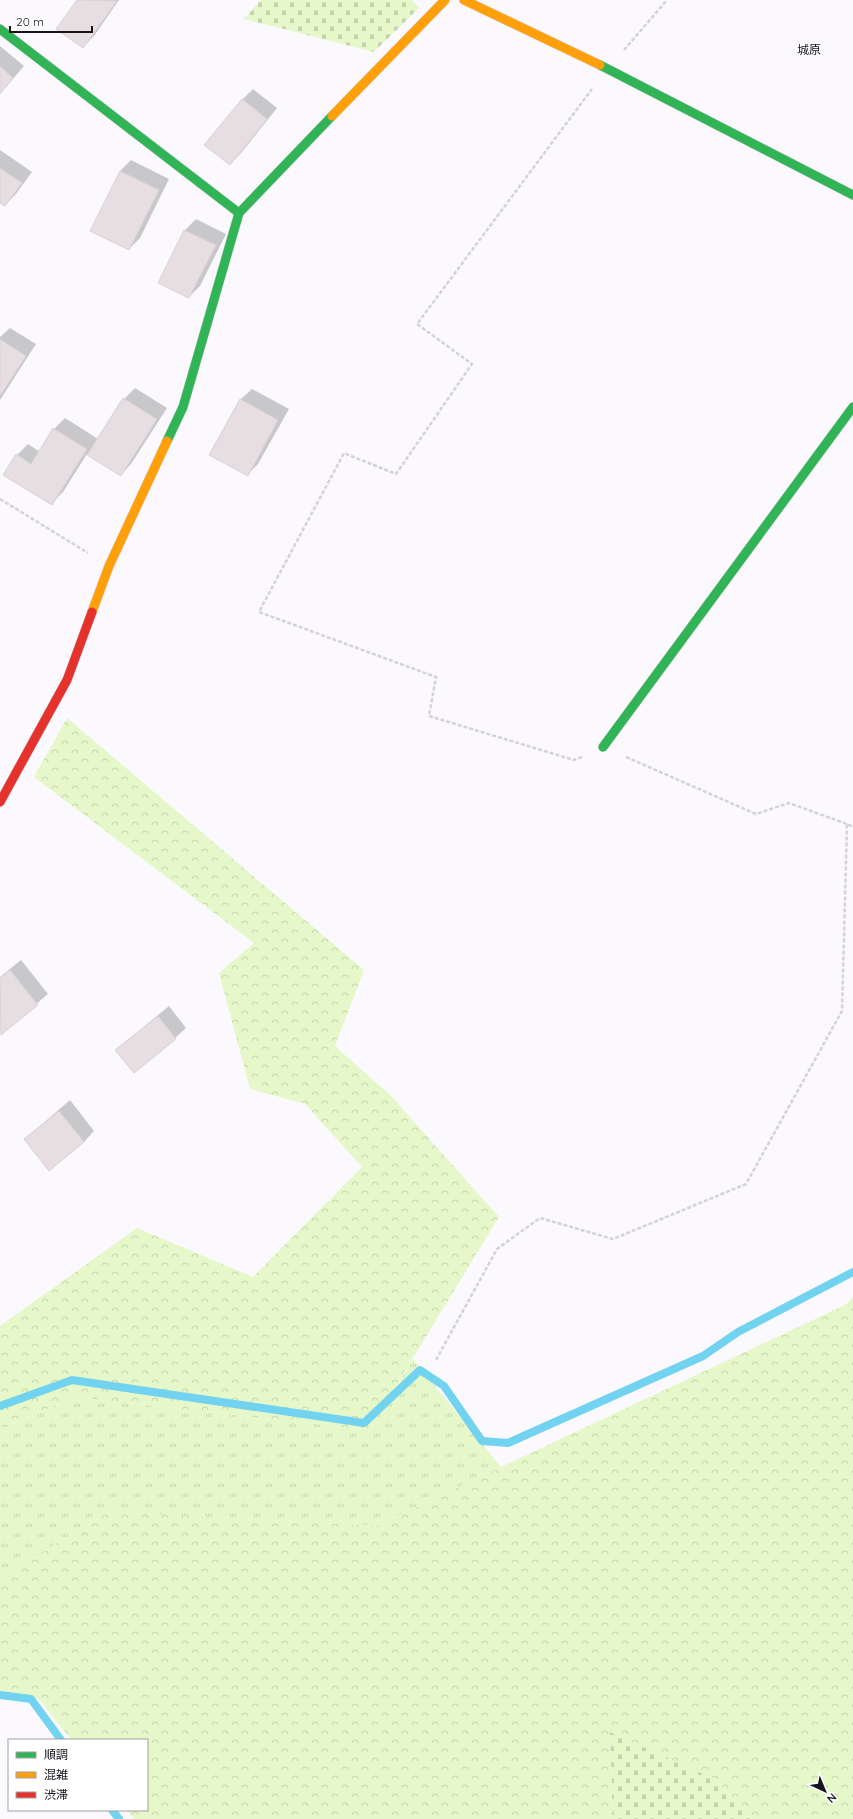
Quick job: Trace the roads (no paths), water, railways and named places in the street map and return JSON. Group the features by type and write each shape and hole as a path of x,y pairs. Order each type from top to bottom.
{"street":[{"path":"0,802 67,680 109,566 184,407 238,213 445,0"},
{"path":"464,0 608,68 853,195"},
{"path":"0,29 238,213"},
{"path":"604,747 853,407"}],"waterway":[{"path":"0,1406 72,1380 364,1423 420,1370 444,1386 482,1441 508,1443 703,1356 738,1332 853,1272"},
{"path":"0,1695 31,1699 60,1739"},
{"path":"113,1811 119,1819"}],"district":[{"name":"城原","path":"809,49"}]}
